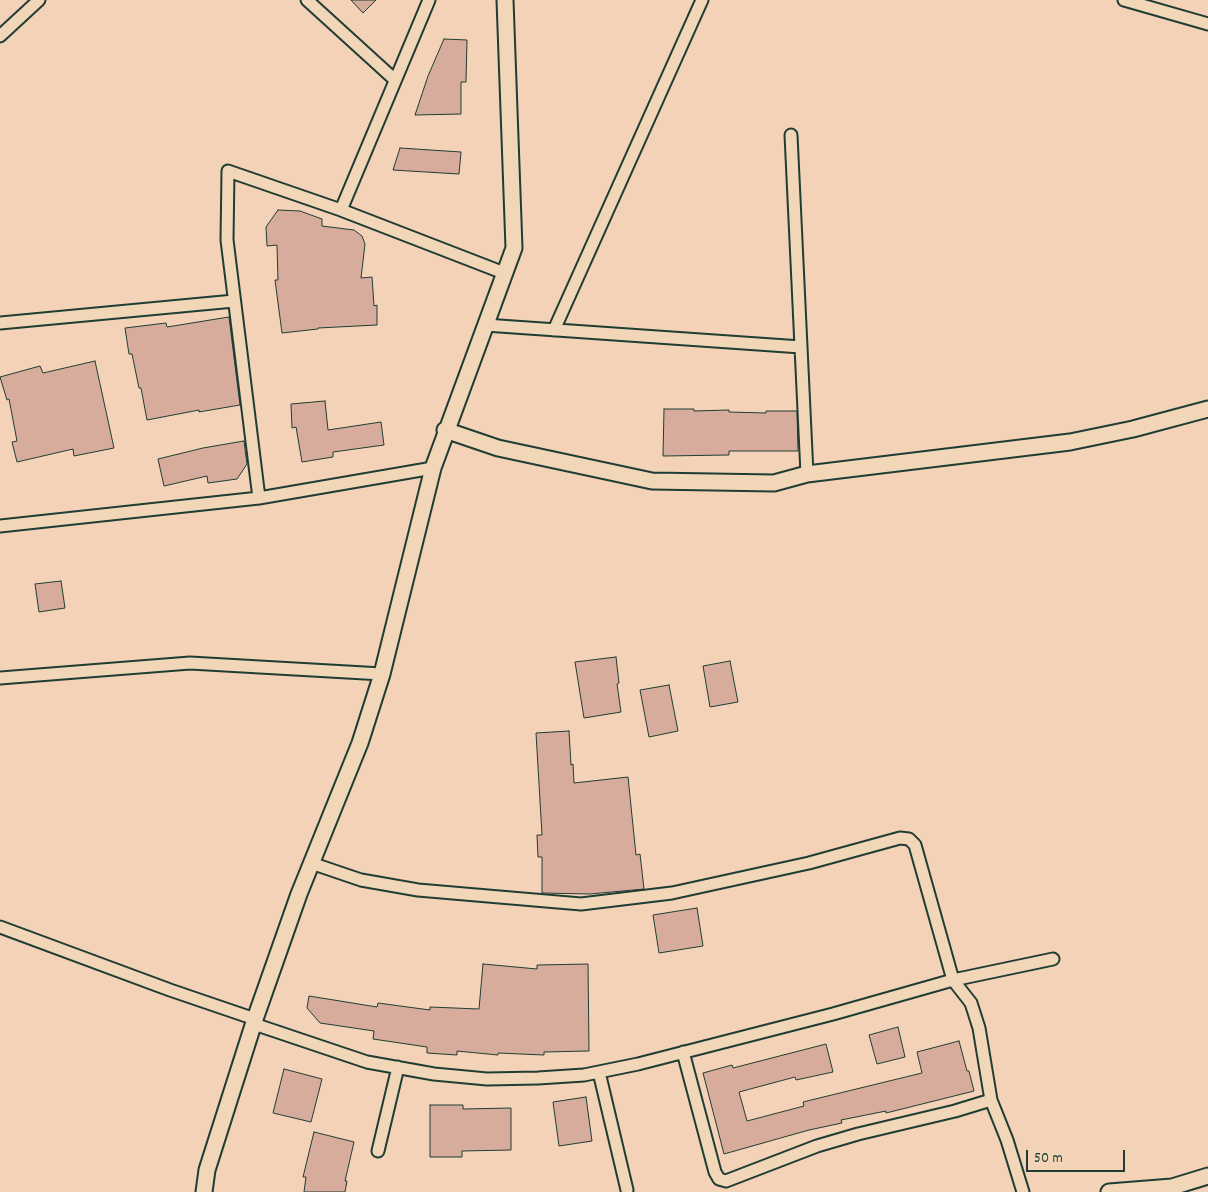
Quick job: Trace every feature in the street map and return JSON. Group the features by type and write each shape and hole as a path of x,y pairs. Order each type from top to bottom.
{"street":[{"path":"0,36 39,0"},
{"path":"307,0 396,80"},
{"path":"341,210 429,0"},
{"path":"204,1192 207,1170 254,1021 298,894 360,743 382,674 433,468 445,430 514,248 505,0"},
{"path":"554,330 702,0"},
{"path":"1126,0 1208,24"},
{"path":"791,135 807,474"},
{"path":"259,498 227,240 228,171 341,210 504,273"},
{"path":"0,323 234,301"},
{"path":"485,325 801,347"},
{"path":"445,430 498,448 652,481 774,483 807,474 1070,442 1133,429 1208,409"},
{"path":"0,526 259,498 433,468"},
{"path":"0,678 190,663 382,674"},
{"path":"311,863 361,880 418,890 581,904 672,893 809,863 900,838 909,839 915,845 953,980 971,1004 979,1028 991,1100 1007,1140 1023,1192"},
{"path":"0,927 367,1062 434,1074 488,1079 538,1078 584,1075 599,1072 833,1014 953,980 1053,959"},
{"path":"683,1052 715,1172 719,1179 726,1181 816,1146 991,1100"},
{"path":"378,1151 398,1068"},
{"path":"599,1072 626,1190"},
{"path":"1109,1192 1172,1187 1208,1176"}],"building":[{"path":"351,0 376,0 363,13"},
{"path":"444,39 467,40 466,82 461,82 461,114 415,115 428,76"},
{"path":"400,148 461,152 459,174 393,170"},
{"path":"278,210 300,211 322,219 322,226 354,230 362,236 365,244 361,278 372,277 374,306 377,305 377,325 318,328 282,333 275,280 278,280 277,245 267,246 266,227"},
{"path":"229,317 240,405 199,412 199,410 147,420 132,354 129,354 125,328 166,323 167,327"},
{"path":"95,361 114,448 74,456 73,449 17,462 12,442 17,441 9,399 7,400 0,377 40,366 43,373"},
{"path":"325,401 328,430 381,422 384,445 333,452 333,457 302,462 296,427 292,428 291,404"},
{"path":"664,409 694,409 694,411 729,410 729,412 766,413 766,411 797,411 798,451 729,451 729,455 663,456"},
{"path":"244,441 247,464 237,479 208,483 207,476 164,486 158,459 203,448"},
{"path":"61,581 65,608 39,612 35,584"},
{"path":"616,657 621,712 584,718 575,662"},
{"path":"730,661 738,702 710,707 703,666"},
{"path":"669,685 678,731 649,737 640,690"},
{"path":"569,731 574,783 628,777 636,855 640,854 644,889 590,894 542,893 542,857 538,857 537,835 542,835 536,733"},
{"path":"697,908 703,946 659,953 653,915"},
{"path":"483,964 537,969 537,965 588,964 589,1051 544,1052 544,1055 498,1053 498,1055 457,1051 457,1055 427,1053 427,1047 373,1039 374,1031 320,1023 307,1008 309,996 377,1007 378,1003 430,1010 430,1007 479,1009"},
{"path":"898,1027 905,1057 877,1064 869,1035"},
{"path":"959,1041 974,1091 886,1113 886,1111 841,1120 842,1123 809,1130 724,1154 703,1073 732,1065 733,1068 826,1044 833,1072 796,1080 795,1077 739,1092 747,1121 804,1106 803,1102 922,1073 917,1052"},
{"path":"284,1069 322,1079 311,1122 273,1113"},
{"path":"586,1097 592,1141 559,1146 553,1102"},
{"path":"430,1105 463,1105 463,1109 511,1108 511,1150 462,1151 462,1157 430,1157"},
{"path":"314,1132 354,1142 345,1181 347,1181 345,1192 304,1192 306,1177 303,1177"}]}
